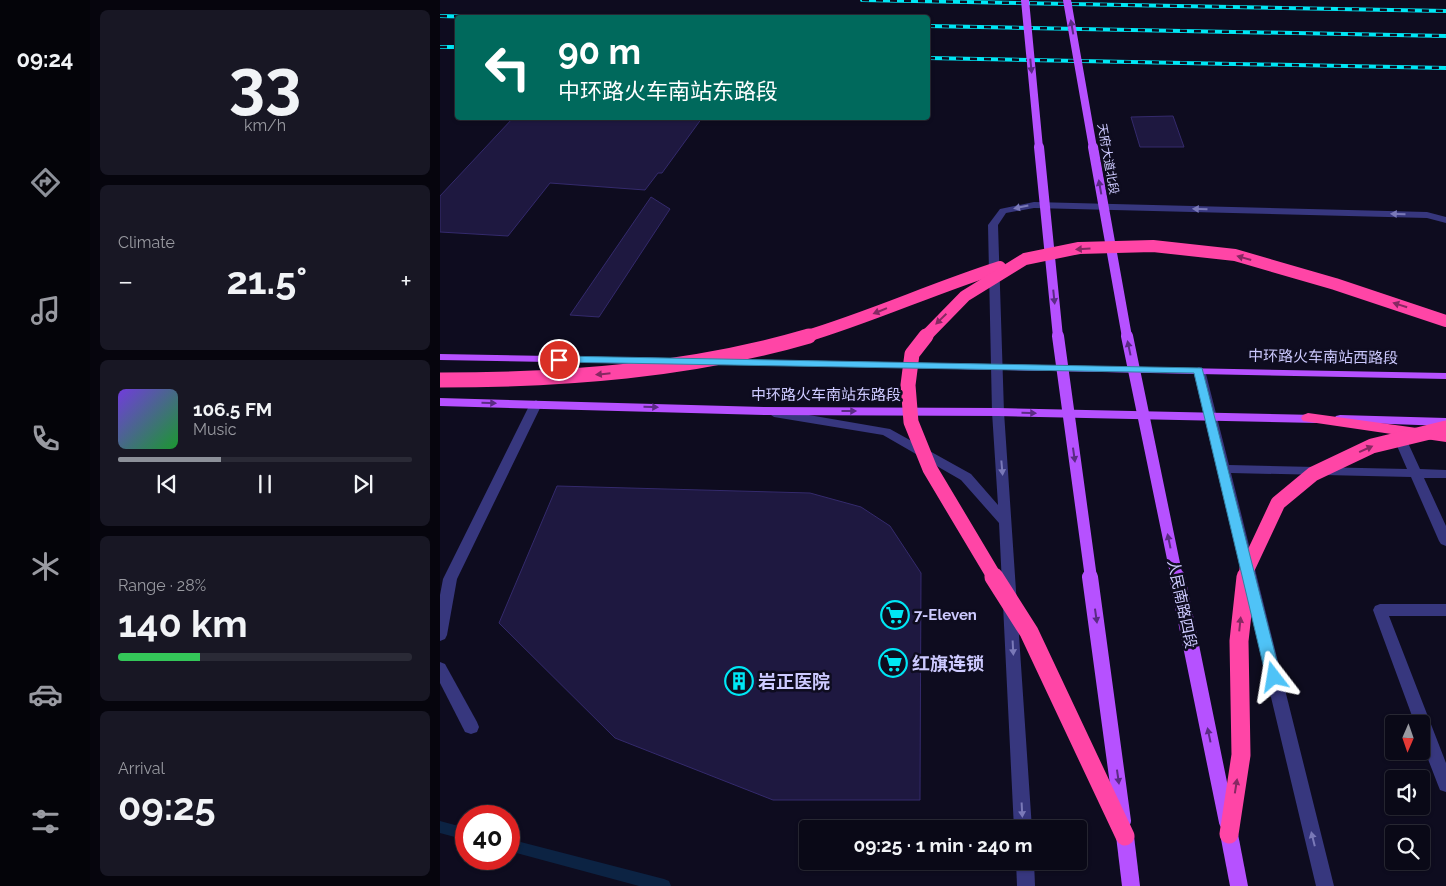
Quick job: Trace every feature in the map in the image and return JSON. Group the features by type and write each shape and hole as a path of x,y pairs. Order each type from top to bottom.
{"highway":[{"path":"440,380 562,378 664,367 760,348 851,322 947,284 1025,259 1079,248 1153,246 1235,255 1335,284 1446,321"},
{"path":"1025,259 964,296 930,330 912,354 908,385 911,422 930,469 984,561 1029,632 1125,836"},
{"path":"1308,418 1394,425 1446,437"},
{"path":"1229,834 1241,755 1238,641 1247,570 1278,504 1313,474 1372,446 1446,428"}],"main road":[{"path":"1025,0 1056,320 1131,886"},
{"name":"天府大道北段","path":"1067,0 1124,322"},
{"name":"人民南路四段","path":"1124,322 1239,886"},
{"name":"中环路火车南站东路段","path":"440,357 1198,370"},
{"name":"中环路火车南站西路段","path":"1198,370 1446,376"},
{"name":"中环路火车南站东路段","path":"440,402 764,411 998,412 1211,416"},
{"path":"1211,416 1308,418"},
{"path":"1394,425 1446,422"}],"street":[{"path":"1023,820 998,412 993,225 1003,211 1034,205 1427,215 1446,220"},
{"path":"1198,370 1211,416 1222,468 1325,886"},
{"path":"440,635 450,579 536,404"},
{"path":"764,411 886,432 966,477 1006,522"},
{"path":"1394,425 1446,542"},
{"path":"1222,468 1446,474"},
{"path":"1446,610 1380,610 1446,785"},
{"path":"440,668 471,727"},
{"path":"1025,870 1026,886"}],"building":[{"path":"1173,116 1184,147 1140,147 1131,117"},
{"path":"511,120 701,120 662,173 658,173 645,190 550,183 508,236 440,232 440,196"},
{"path":"651,197 670,209 599,317 570,315"},
{"name":"岩正医院","path":"557,486 810,493 861,507 890,526 921,573 920,800 773,800 615,738 499,623"}],"waterway":[{"path":"440,827 455,831"},
{"path":"520,848 664,886"}],"railway":[{"path":"862,0 1446,11"},
{"path":"440,16 455,16"},
{"path":"930,26 1446,36"},
{"path":"440,47 455,47"},
{"path":"930,58 1446,68"}],"place":[{"name":"7-Eleven","path":"895,615"},
{"name":"红旗连锁","path":"893,663"},
{"name":"岩正医院","path":"739,681"}],"route":[{"path":"559,360 1198,370 1211,416 1222,468 1274,677"}]}
